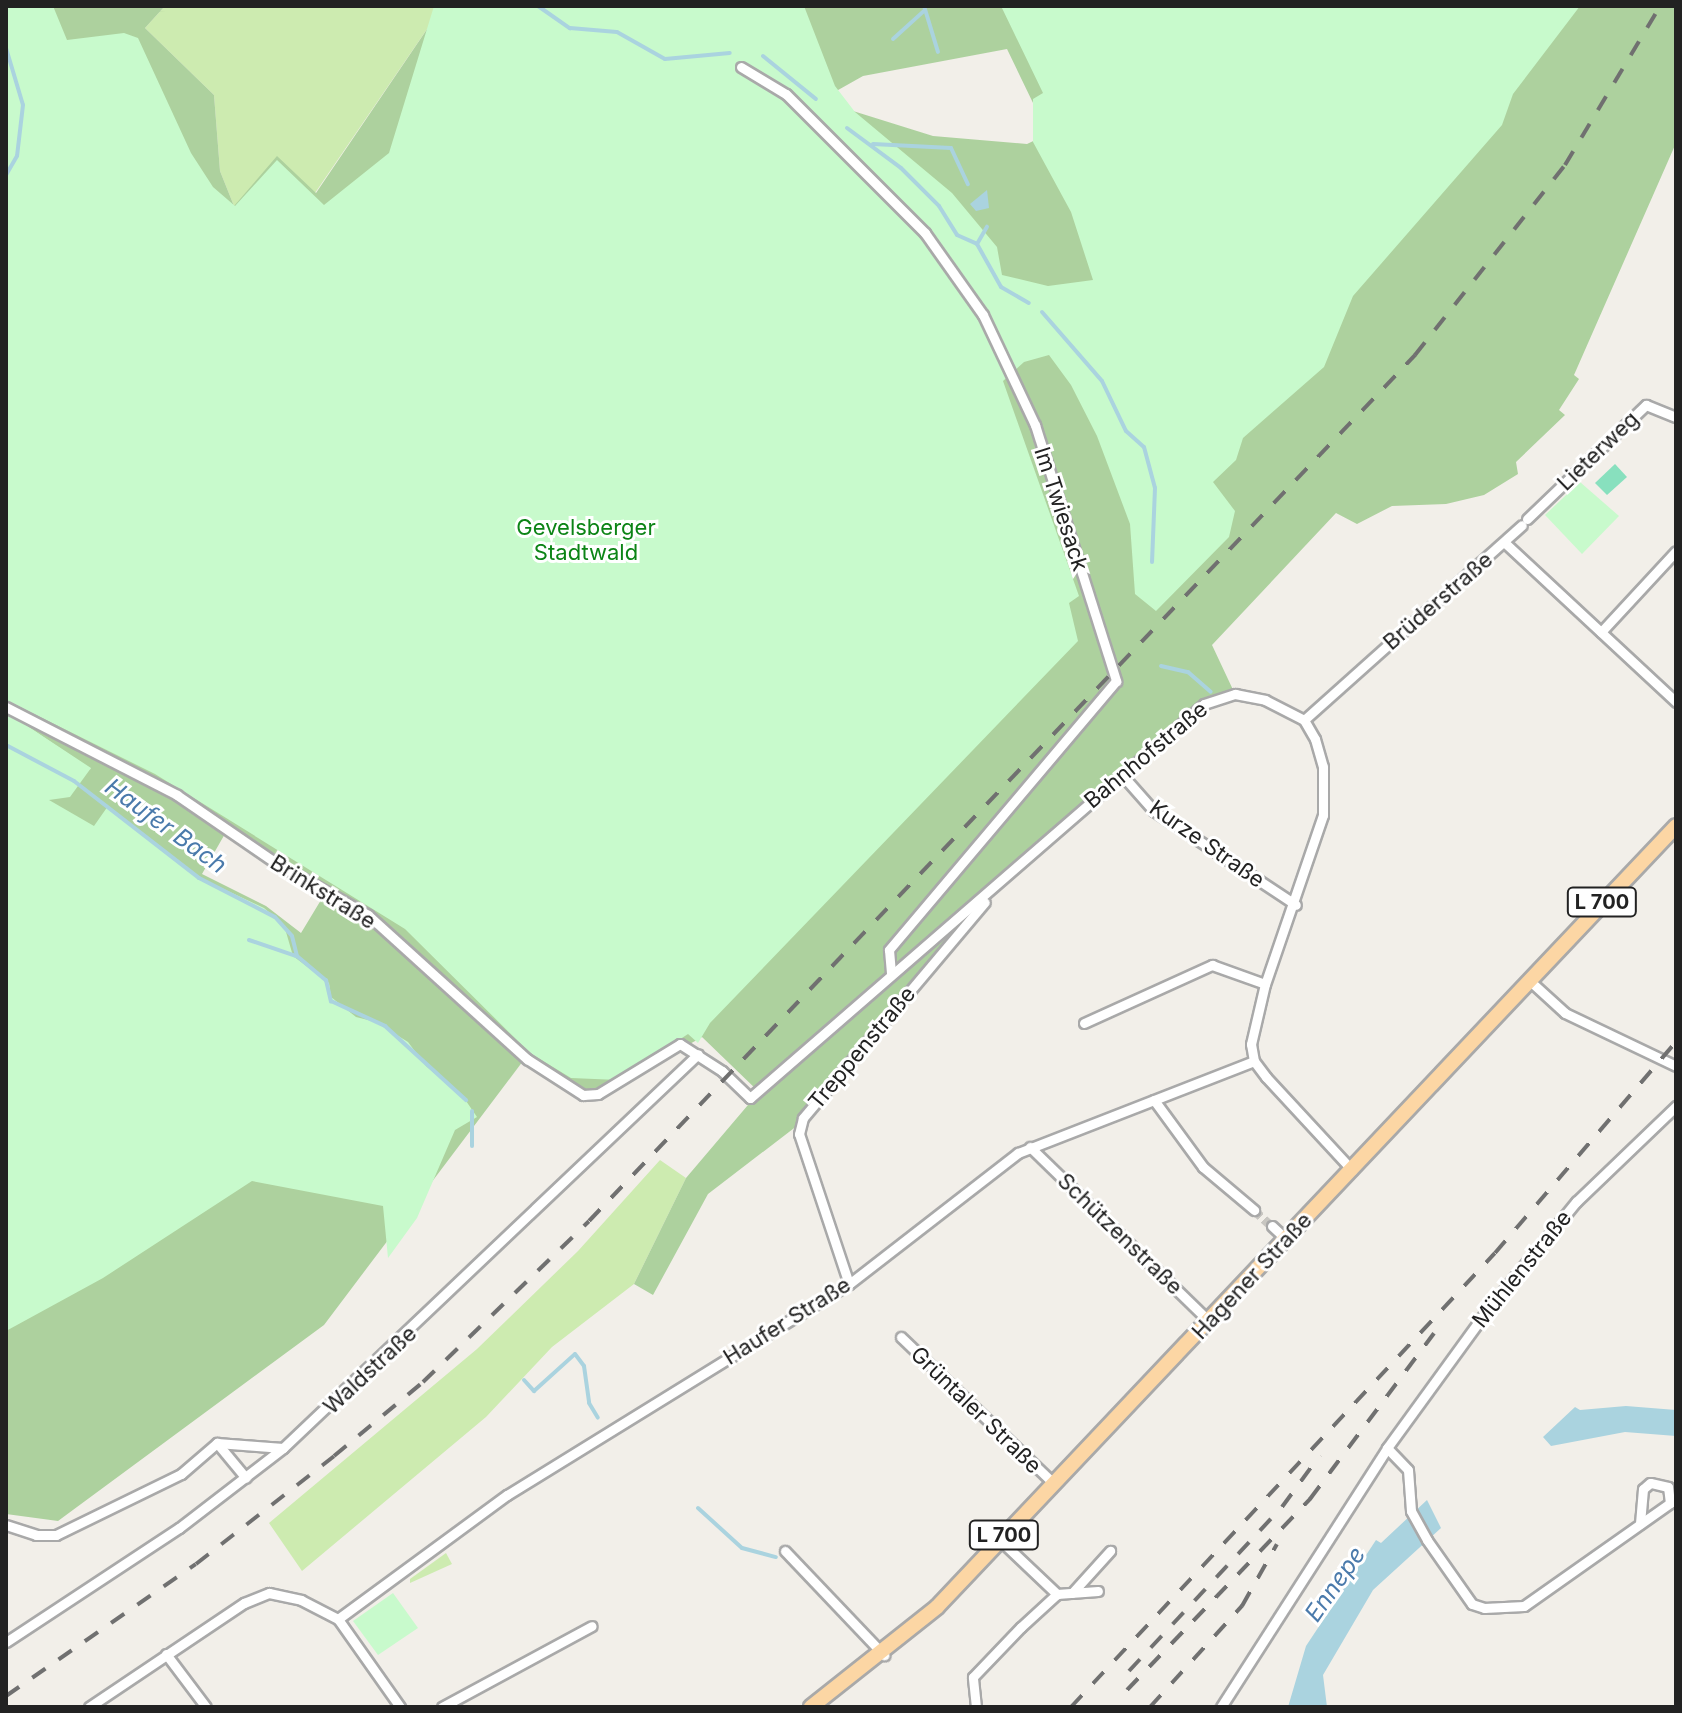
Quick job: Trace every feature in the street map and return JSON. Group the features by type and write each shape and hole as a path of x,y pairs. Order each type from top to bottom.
{"main road":[{"name":"Hagener Straße","path":"811,1707 884,1655 1000,1540 1676,826"}],"street":[{"name":"Im Twiesack","path":"741,67 786,94 925,233 983,315 1035,425 1116,681 889,950 891,975"},
{"name":"Lieterweg","path":"1504,542 1646,405 1676,417"},
{"name":"Brüderstraße","path":"1304,720 1504,542 1676,702"},
{"path":"1601,632 1676,551"},
{"name":"Bahnhofstraße","path":"698,1054 750,1098 1218,697 1256,698 1304,720"},
{"name":"Brinkstraße","path":"6,707 177,795 279,865 368,915 527,1059 583,1095 598,1094 680,1044 698,1054"},
{"path":"1304,720 1321,753 1323,815 1296,905 1265,984 1252,1029 1254,1061 1303,1122 1352,1170"},
{"name":"Kurze Straße","path":"1123,776 1154,811 1296,905"},
{"name":"Treppenstraße","path":"849,1284 799,1134 803,1118 1003,881"},
{"path":"1084,1023 1212,965 1265,984"},
{"path":"1530,981 1565,1013 1676,1066"},
{"name":"Waldstraße","path":"6,1642 246,1478 283,1448 698,1054"},
{"name":"Haufer Straße","path":"338,1619 507,1495 849,1284 1030,1147 1254,1061"},
{"path":"1154,1100 1203,1167 1254,1210"},
{"name":"Mühlenstraße","path":"1221,1707 1387,1448 1485,1313 1576,1202 1676,1106"},
{"name":"Schützenstraße","path":"1030,1147 1209,1321"},
{"path":"1272,1226 1286,1239"},
{"name":"Grüntaler Straße","path":"901,1337 1052,1482"},
{"path":"217,1443 246,1478"},
{"path":"6,1525 36,1535 56,1535 181,1474 217,1443 283,1448"},
{"path":"1387,1448 1408,1470 1411,1511 1427,1540 1472,1604 1504,1610 1524,1606 1670,1503 1668,1487 1650,1483 1643,1489 1640,1524"},
{"path":"1000,1540 1057,1594"},
{"path":"785,1551 884,1655"},
{"path":"1072,1593 1110,1551"},
{"path":"976,1707 973,1677 1057,1594 1098,1591"},
{"path":"89,1707 166,1654 269,1593 301,1600 338,1619 400,1707"},
{"path":"442,1707 592,1626"},
{"path":"166,1654 206,1707"}],"green space":[{"name":"Gevelsberger Stadtwald","path":"6,6 53,6 67,40 124,33 138,38 191,153 213,187 235,206 277,160 324,205 389,153 434,6 804,6 835,86 855,112 952,193 997,247 1002,275 1048,286 1093,280 1071,212 1033,142 1033,99 1043,93 1001,6 1580,6 1513,94 1502,125 1353,296 1324,367 1243,438 1236,460 1213,482 1235,511 1229,537 1156,611 1135,594 1130,524 1097,436 1071,385 1049,355 1024,362 1003,381 1079,596 1069,603 1078,641 710,1023 698,1043 688,1034 618,1080 571,1078 530,1053 405,929 155,774 6,700"},
{"name":"Gevelsberger Stadtwald","path":"35,6 165,6 145,28 214,95 220,171 234,206 277,156 316,193 438,13 437,6 1676,6 1676,143 1574,375 1579,379 1559,410 1565,415 1516,462 1518,474 1484,495 1446,504 1392,506 1357,524 1336,513 1212,645 1235,694 1218,697 1003,881 802,1122 708,1194 653,1295 634,1284 686,1178 759,1092 702,1037 599,1096 526,1057 324,1325 58,1521 6,1514 6,784 91,769 6,712 6,163","holes":["1007,49 1048,134 1027,144 933,136 837,106 831,94 863,76","226,832 324,895 301,933 266,906 202,874"]},
{"path":"165,6 437,6 438,13 315,193 234,206 220,171 214,95 145,28"},
{"path":"1615,464 1627,477 1607,495 1595,483"},
{"path":"1580,482 1619,516 1582,554 1545,515"},
{"path":"6,712 91,768 70,797 49,800 94,826 108,806 198,877 264,908 284,925 293,956 329,983 331,997 356,1017 376,1022 408,1042 426,1066 464,1098 477,1117 455,1130 417,1218 388,1258 383,1206 252,1181 103,1278 6,1331"},
{"path":"660,1160 686,1178 634,1284 552,1347 486,1417 302,1571 269,1523 477,1349 578,1251"},
{"path":"446,1553 452,1564 410,1583 410,1579"},
{"path":"393,1593 418,1628 378,1655 353,1621"}],"water":[{"path":"987,190 989,208 976,211 970,204"},
{"path":"1626,1406 1676,1410 1676,1436 1625,1432 1551,1446 1543,1437 1575,1407 1580,1410"},
{"path":"1427,1500 1441,1528 1373,1590 1323,1675 1327,1707 1288,1707 1306,1646 1376,1540 1381,1543"}],"waterway":[{"path":"538,6 570,28 617,32 665,59 730,53"},
{"path":"924,6 938,52"},
{"path":"893,39 925,10"},
{"name":"Haufer Bach","path":"6,48 23,105 17,156 6,175"},
{"path":"763,56 816,99"},
{"path":"847,128 901,168 939,206 957,235 977,244 1001,287 1029,303"},
{"path":"873,144 951,148 968,184"},
{"path":"977,244 987,227"},
{"path":"1042,312 1102,381 1126,431 1144,447 1155,488 1152,562"},
{"path":"1161,666 1188,672 1211,692"},
{"name":"Haufer Bach","path":"6,745 74,781 199,878 275,917 292,936 297,956 326,980 331,1001 385,1026 466,1100"},
{"path":"249,940 296,956"},
{"name":"Haufer Bach","path":"472,1111 472,1146"},
{"name":"Haufer Bach","path":"524,1380 534,1391 575,1354 584,1366 589,1403 598,1418"},
{"name":"Haufer Bach","path":"698,1508 742,1548 776,1557"}],"tunnel":[{"path":"1254,1210 1272,1226"}],"railway":[{"path":"6,1696 196,1564 334,1456 423,1382 589,1221 1415,355 1565,165 1660,6"},
{"path":"1071,1707 1495,1253 1676,1042"},
{"path":"1127,1690 1310,1499 1434,1333"},
{"path":"1129,1671 1282,1507 1320,1455"},
{"path":"1150,1707 1242,1606 1277,1544"}],"water label":[{"name":"Ennepe","path":"1335,1584"}]}
